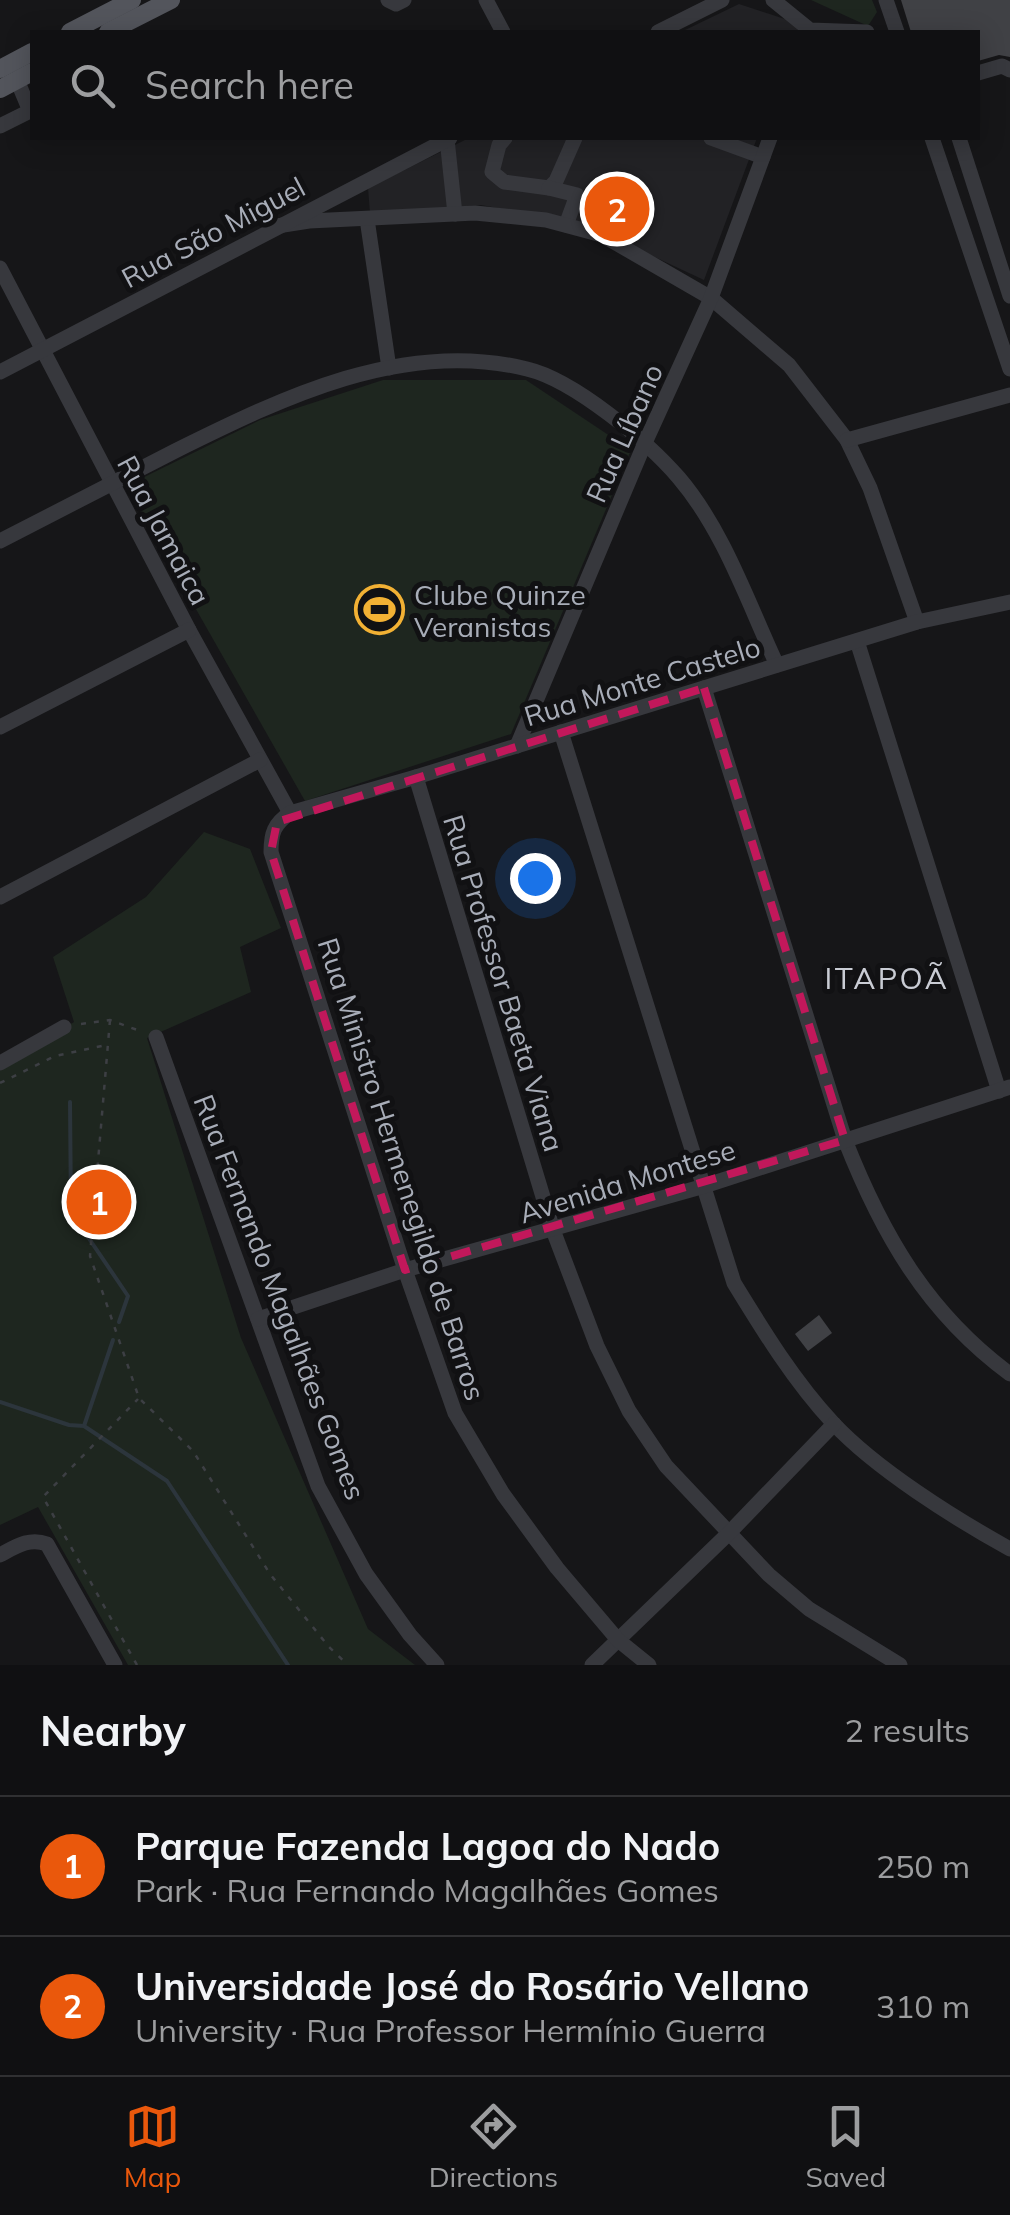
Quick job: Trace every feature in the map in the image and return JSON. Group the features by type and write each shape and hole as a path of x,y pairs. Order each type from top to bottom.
{"main road":[{"path":"74,30 132,0"},
{"path":"112,30 171,0"},
{"path":"0,69 30,53"}],"street":[{"path":"388,0 396,4 404,0"},
{"path":"486,0 502,30"},
{"path":"662,30 722,0"},
{"path":"773,0 809,30"},
{"path":"886,0 896,30"},
{"path":"980,73 1002,66 1010,70"},
{"path":"0,126 30,112 16,80"},
{"name":"Rua São Miguel","path":"0,372 445,140"},
{"path":"449,140 454,214"},
{"path":"503,140 492,172 504,182 576,195 566,225"},
{"path":"549,188 574,140"},
{"path":"716,140 763,157"},
{"name":"Rua Líbano","path":"517,746 644,445 711,298 769,140"},
{"path":"933,140 1010,368"},
{"path":"960,140 1010,296"},
{"path":"361,183 355,196 363,219 389,368"},
{"path":"277,226 454,214 546,220 602,235 711,298 789,365 847,440 870,488 916,622"},
{"name":"Rua Jamaica","path":"0,268 189,630 290,812"},
{"path":"0,542 254,412 324,384 389,368 463,358 530,369 586,396 679,478 709,520 777,666"},
{"path":"847,440 1010,395"},
{"name":"Rua Monte Castelo","path":"290,812 416,778 916,622 1010,603"},
{"path":"0,727 189,630"},
{"path":"857,641 1004,1089"},
{"path":"704,688 845,1140 873,1210 953,1327 1010,1374"},
{"path":"561,732 734,1283 779,1356 834,1424 898,1476 969,1526 1010,1549"},
{"path":"0,897 260,760"},
{"name":"Rua Professor Baeta Viana","path":"416,778 553,1230 597,1346 629,1411 666,1466 769,1574 809,1609 900,1665"},
{"name":"Rua Ministro Hermenegildo de Barros","path":"290,812 277,822 271,836 272,852 405,1270 455,1413 503,1494 557,1568 618,1640 650,1665"},
{"path":"0,1062 64,1027"},
{"name":"Rua Fernando Magalhães Gomes","path":"156,1038 318,1486 366,1574 437,1665"},
{"name":"Avenida Montese","path":"258,1319 405,1270 701,1187 1004,1089"},
{"path":"592,1665 729,1533 834,1424"},
{"path":"0,1555 23,1542 38,1540 54,1551 116,1665"}],"path":[{"path":"110,1020 90,1256 139,1398 193,1451 270,1574 348,1665"},
{"path":"64,1027 110,1020 156,1038"},
{"path":"0,1084 56,1056 109,1044"},
{"path":"136,1665 43,1497 139,1398"}],"highlighted area":[{"path":"704,688 845,1140 405,1270 271,852 277,822"}],"shaded area":[{"path":"811,0 872,0 877,12 868,26"},
{"path":"739,4 800,24 798,30 685,30"},
{"path":"465,140 756,140 704,280 599,231 546,217 481,205 370,213 368,188"},
{"name":"Clube Quinze Veranistas","path":"383,380 526,380 631,450 511,734 305,801 126,486 260,420"},
{"path":"204,832 250,849 281,928 240,947 251,992 147,1038 241,1338 368,1629 415,1665 128,1665 38,1507 0,1525 0,1066 74,1022 53,957 146,897"}],"building":[{"path":"901,0 1010,0 1010,57 999,55 980,60 980,30 910,30"},
{"path":"819,1315 832,1333 808,1351 795,1334"}],"waterway":[{"path":"70,1102 71,1212 128,1296 119,1322"},
{"path":"84,1426 113,1340"},
{"path":"0,1402 69,1425 84,1426 167,1481 288,1665"}],"place":[{"name":"Universidade José do Rosário Vellano","path":"617,209"},
{"name":"Clube Quinze Veranistas","path":"379,610"},
{"name":"Parque Fazenda Lagoa do Nado","path":"99,1202"}],"district":[{"name":"ITAPOÃ","path":"887,978"}]}
